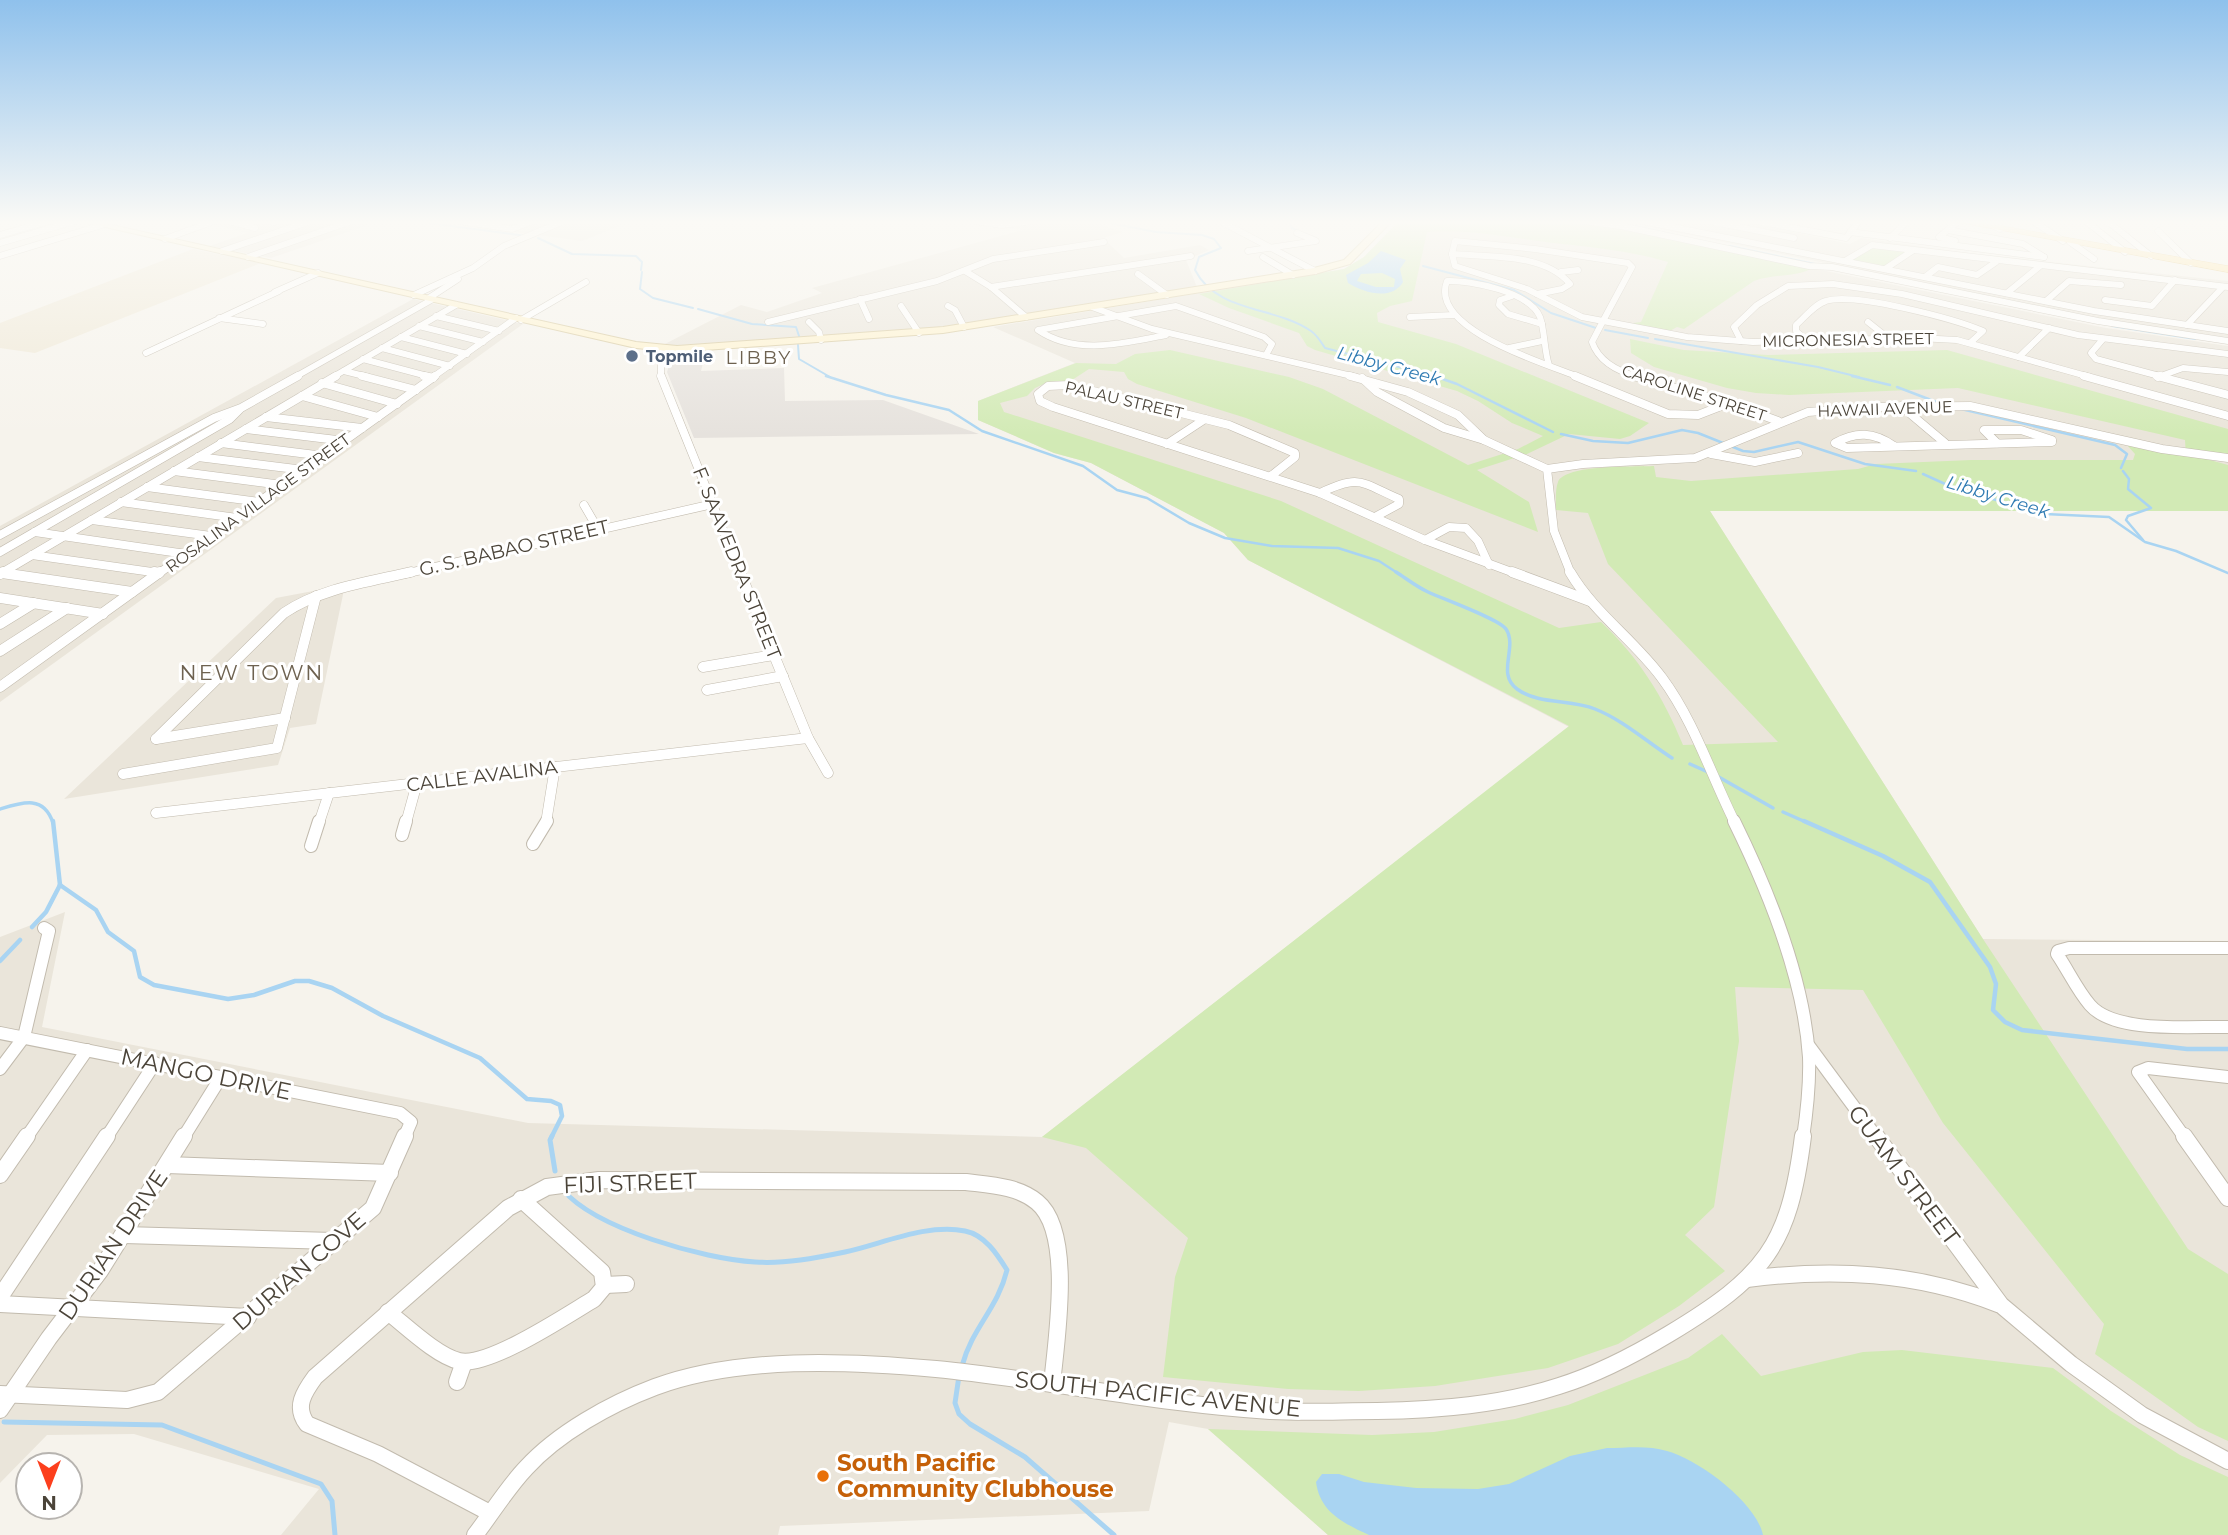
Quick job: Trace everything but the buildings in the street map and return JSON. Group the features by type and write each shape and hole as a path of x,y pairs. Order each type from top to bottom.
{"main road":[{"path":"404,293 667,349 919,333 1180,293"}],"street":[{"path":"146,353 274,293"},
{"path":"414,295 420,293"},
{"path":"0,535 214,418 241,408 441,293"},
{"name":"ROSALINA VILLAGE STREET","path":"0,687 483,342 567,293"},
{"path":"768,321 887,293"},
{"path":"997,293 1026,317"},
{"path":"1164,293 1167,295"},
{"path":"1444,293 1444,300 1454,315 1477,333 1671,415 1696,415 1729,403"},
{"path":"1504,293 1533,308 1542,324 1542,341 1549,365"},
{"name":"MICRONESIA STREET","path":"1534,293 1566,311 1604,322 1687,337 1741,341 1930,338 1970,343 2228,416"},
{"path":"1537,294 1542,293"},
{"name":"CAROLINE STREET","path":"1619,293 1592,342 1595,351 1603,360 1627,374 1729,403 1778,421"},
{"path":"1741,341 1734,330 1737,321 1778,293"},
{"path":"1893,293 2103,339 2228,354"},
{"path":"1958,293 2113,324 2228,341"},
{"path":"2007,293 2094,311 2228,331"},
{"path":"2046,301 2056,293"},
{"path":"2094,311 2113,293"},
{"path":"2105,300 2134,306 2152,306 2164,293"},
{"path":"2187,325 2220,293"},
{"path":"1514,296 1500,300 1500,308 1516,317 1542,324"},
{"path":"860,299 869,319"},
{"path":"1806,340 1796,331 1796,325 1825,302 1840,300 1914,312 1983,331 1970,343"},
{"path":"1,574 456,305"},
{"path":"1104,305 1117,312 1116,316"},
{"path":"901,306 919,333"},
{"path":"948,306 955,310 964,327"},
{"path":"1172,334 1082,346 1066,343 1038,330 1172,306 1182,307 1270,340 1272,348 1266,355"},
{"path":"1092,307 1140,326 1362,378 1415,394 1448,409 1467,422 1484,440"},
{"path":"1410,317 1454,315"},
{"path":"436,316 499,331"},
{"path":"219,318 262,324"},
{"path":"809,322 819,332 821,340"},
{"path":"1868,322 1888,338"},
{"path":"419,326 483,342"},
{"path":"2019,357 2049,328"},
{"path":"401,337 467,354"},
{"path":"2103,339 2091,356 2228,395"},
{"path":"1509,348 1542,341"},
{"path":"382,348 450,366"},
{"name":"F. SAAVEDRA STREET","path":"667,349 660,369 661,379 808,738 828,773"},
{"path":"363,359 433,377"},
{"path":"2158,377 2167,370 2185,368 2228,372"},
{"path":"344,371 416,390"},
{"path":"1362,378 1377,392 1444,428 1484,440 1547,469"},
{"path":"322,383 397,404"},
{"name":"PALAU STREET","path":"1271,476 1295,457 1296,453 1238,428 1069,385 1048,386 1038,394 1040,401 1053,407 1320,493 1425,540 1590,600"},
{"path":"302,396 378,417"},
{"name":"HAWAII AVENUE","path":"1547,469 1583,464 1678,460 1712,454 1778,421 1815,411 1947,405 1987,408 2162,449 2228,458"},
{"path":"1900,406 1945,443"},
{"path":"0,552 230,419 241,408"},
{"path":"266,417 362,428"},
{"path":"1167,444 1206,419"},
{"path":"246,429 345,441"},
{"path":"1894,446 1880,435 1870,433 1835,443 1847,448 1894,446 1945,443 1997,443 2053,441 2021,430 1984,430 1997,443"},
{"path":"222,443 324,456"},
{"path":"1712,454 1755,462 1798,453"},
{"path":"198,457 304,470"},
{"name":"SOUTH PACIFIC AVENUE","path":"475,1535 488,1512 530,1462 562,1434 596,1413 636,1394 689,1377 751,1364 867,1363 976,1372 1052,1384 1269,1410 1385,1411 1488,1401 1552,1389 1613,1366 1703,1312 1747,1279 1768,1256 1793,1206 1807,1107 1808,1046 1779,926 1748,850 1667,684 1645,656 1590,600 1570,572 1550,519 1547,469"},
{"path":"174,471 282,485"},
{"path":"1320,493 1351,480 1399,499 1399,504 1375,517"},
{"path":"147,487 260,502"},
{"path":"121,502 237,518"},
{"name":"G. S. BABAO STREET","path":"285,718 156,739 288,610 316,596 713,504"},
{"path":"583,505 598,529"},
{"path":"92,520 211,536"},
{"path":"1425,540 1447,526 1459,525 1478,537 1489,565"},
{"path":"35,533 186,554"},
{"path":"32,555 159,573"},
{"path":"1,574 132,592"},
{"path":"123,774 277,748 316,596"},
{"path":"0,598 103,614"},
{"path":"0,624 34,603"},
{"path":"0,651 67,608"},
{"path":"703,667 774,655"},
{"path":"708,690 783,676"},
{"name":"CALLE AVALINA","path":"156,813 808,738"},
{"path":"533,844 542,834 545,825 555,767"},
{"path":"402,835 417,783"},
{"path":"311,846 329,793"},
{"path":"0,1069 24,1037 49,931 44,928"},
{"path":"2228,948 2070,948 2057,951 2091,1006 2109,1019 2142,1025 2228,1027"},
{"name":"MANGO DRIVE","path":"0,1033 400,1113 410,1118"},
{"name":"GUAM STREET","path":"1808,1046 2000,1305 2071,1364 2142,1415 2228,1461"},
{"path":"0,1175 87,1049"},
{"path":"0,1297 155,1063"},
{"path":"2228,1077 2148,1068 2138,1072 2228,1198"},
{"name":"DURIAN DRIVE","path":"0,1410 5,1394 72,1308 124,1235 221,1077"},
{"name":"DURIAN COVE","path":"5,1394 127,1400 150,1396 166,1386 373,1208 411,1127 410,1118"},
{"path":"167,1165 390,1173"},
{"name":"FIJI STREET","path":"488,1512 399,1464 307,1424 300,1417 302,1399 316,1377 493,1219 521,1199 559,1183 599,1180 966,1182 1003,1186 1024,1194 1045,1209 1057,1251 1058,1287 1052,1384"},
{"path":"388,1312 455,1360 475,1362 497,1353 594,1299 605,1285 606,1279 602,1272 521,1199"},
{"path":"124,1235 333,1241"},
{"name":"GUAM STREET","path":"1747,1279 1787,1273 1885,1273 1949,1285 2000,1305"},
{"path":"605,1285 626,1284"},
{"path":"0,1304 247,1317"},
{"path":"457,1382 464,1362"}],"shaded area":[{"path":"79,293 187,293 35,353 0,348 0,323"},
{"path":"822,293 1161,293 914,331 661,346 741,305 767,312"},
{"path":"1201,293 1932,293 2106,328 2228,346 2228,511 1710,511 1983,939 2228,941 2228,1535 1328,1535 1208,1429 1169,1422 1149,1511 780,1526 778,1535 281,1535 319,1489 134,1434 47,1435 31,1451 14,1451 14,1469 0,1483 0,937 65,912 42,1027 528,1123 1042,1137 1569,727 1248,560 1224,533 1091,463 1054,453 978,420 978,401 1075,363 993,327"},
{"path":"1969,293 2228,293 2228,338 2122,324"},
{"path":"413,299 523,324 0,702 0,526"},
{"path":"706,351 701,371 784,368 785,401 883,400 979,434 694,438 667,372 674,352"},
{"path":"345,585 316,724 290,728 278,765 64,799 276,598"}],"green space":[{"path":"1414,293 1412,301 1390,306 1377,313 1378,322 1456,344 1649,423 1630,436 1620,439 1569,434 1527,454 1477,470 1529,502 1538,532 1246,418 1137,384 1128,379 1124,372 1089,369 1069,382 1046,383 1027,396 1000,403 1004,412 1281,501 1559,628 1601,622 1649,679 1683,745 1778,742 1608,564 1588,513 1556,510 1557,485 1563,476 1587,469 1654,466 1656,477 1691,481 1858,469 1876,464 1971,460 2133,460 2135,454 2127,445 2186,456 2185,440 1958,388 1789,395 1727,388 1654,367 1631,353 1630,339 1684,350 1768,355 1947,350 2228,429 2228,454 2209,453 2210,460 2228,465 2228,511 1710,511 1983,939 2188,1249 2228,1274 2228,1441 2198,1427 2095,1354 2104,1324 1943,1123 1863,990 1735,987 1739,1041 1714,1207 1685,1235 1725,1271 1679,1306 1618,1344 1548,1368 1435,1386 1359,1391 1288,1389 1163,1377 1175,1277 1188,1238 1086,1148 1042,1137 1569,726 1248,560 1224,533 1091,463 1054,453 978,420 978,401 1076,363 1116,364 1135,354 1170,350 1289,377 1323,389 1468,465 1518,449 1543,436 1512,423 1457,391 1315,350 1307,346 1299,333 1229,308 1199,294"},
{"path":"1654,293 1737,293 1684,329 1677,327 1668,332 1626,324 1641,322"},
{"path":"1722,1334 1761,1376 1863,1352 1902,1350 2053,1368 2111,1411 2180,1455 2228,1477 2228,1535 1328,1535 1208,1429 1372,1435 1434,1432 1515,1419 1568,1405 1688,1358"}],"water":[{"path":"1607,1448 1660,1449 1695,1463 1738,1496 1750,1509 1763,1535 1369,1535 1342,1521 1328,1509 1318,1492 1316,1482 1322,1474 1339,1474 1364,1482 1416,1488 1478,1489 1509,1484 1570,1456"}],"waterway":[{"path":"645,293 653,298 693,308"},
{"name":"Libby Creek","path":"1215,293 1232,302 1297,323 1313,333 1325,348 1438,377"},
{"path":"1518,293 1551,313 1596,328"},
{"path":"698,309 752,324 796,327 799,336"},
{"path":"2112,326 2195,339"},
{"path":"1605,330 1648,338"},
{"path":"1655,339 1818,367 1859,377"},
{"path":"798,345 799,359 830,377"},
{"path":"826,376 886,395 949,410 982,431 1083,466 1117,490 1147,498 1189,523 1225,538 1272,546 1338,548 1379,561 1399,574"},
{"name":"Libby Creek","path":"1434,376 1457,384 1553,432"},
{"path":"1852,376 1890,385"},
{"path":"1897,387 1939,403"},
{"path":"1961,409 2115,445 2127,454 2121,468"},
{"name":"Libby Creek","path":"1561,434 1593,441 1628,443 1682,430 1698,433 1743,451 1754,452 1798,442 1865,464 1916,471"},
{"path":"2123,471 2129,479 2128,489 2151,508 2128,516 2126,520 2143,540"},
{"name":"Libby Creek","path":"1923,474 1954,488 2045,514 2109,517 2145,542 2176,551 2228,573"},
{"path":"1396,572 1424,590 1482,615 1506,629 1510,644 1508,676 1517,689 1545,700 1595,709 1625,725 1672,758"},
{"path":"1690,764 1710,773"},
{"path":"1717,776 1773,808"},
{"path":"0,809 17,804 38,804 49,814 53,823"},
{"path":"1783,812 1808,823"},
{"path":"53,821 60,885"},
{"path":"1804,821 1883,856 1930,882 1990,967 1996,984 1993,1010 2005,1022 2022,1030 2187,1049 2228,1049"},
{"path":"32,927 46,912 60,885"},
{"path":"60,885 96,910 108,932 134,951 140,977 154,985 228,999 254,995 295,981 309,981 332,988 383,1016 480,1058 527,1099 551,1101 560,1105 562,1116 550,1140 555,1171"},
{"path":"0,961 20,940"},
{"path":"563,1190 579,1204 625,1229 652,1240 733,1260 789,1261 823,1256 920,1232 950,1229 972,1233 990,1246 1007,1270 998,1296 972,1340 962,1366"},
{"path":"959,1376 955,1403 959,1414 970,1424 1025,1457 1114,1535"},
{"path":"4,1422 162,1425 321,1484 332,1501 335,1535"}],"place":[{"name":"Topmile","path":"632,356"},
{"name":"South Pacific Community Clubhouse","path":"823,1476"}],"district":[{"name":"LIBBY","path":"759,357"},
{"name":"NEW TOWN","path":"252,672"}]}
